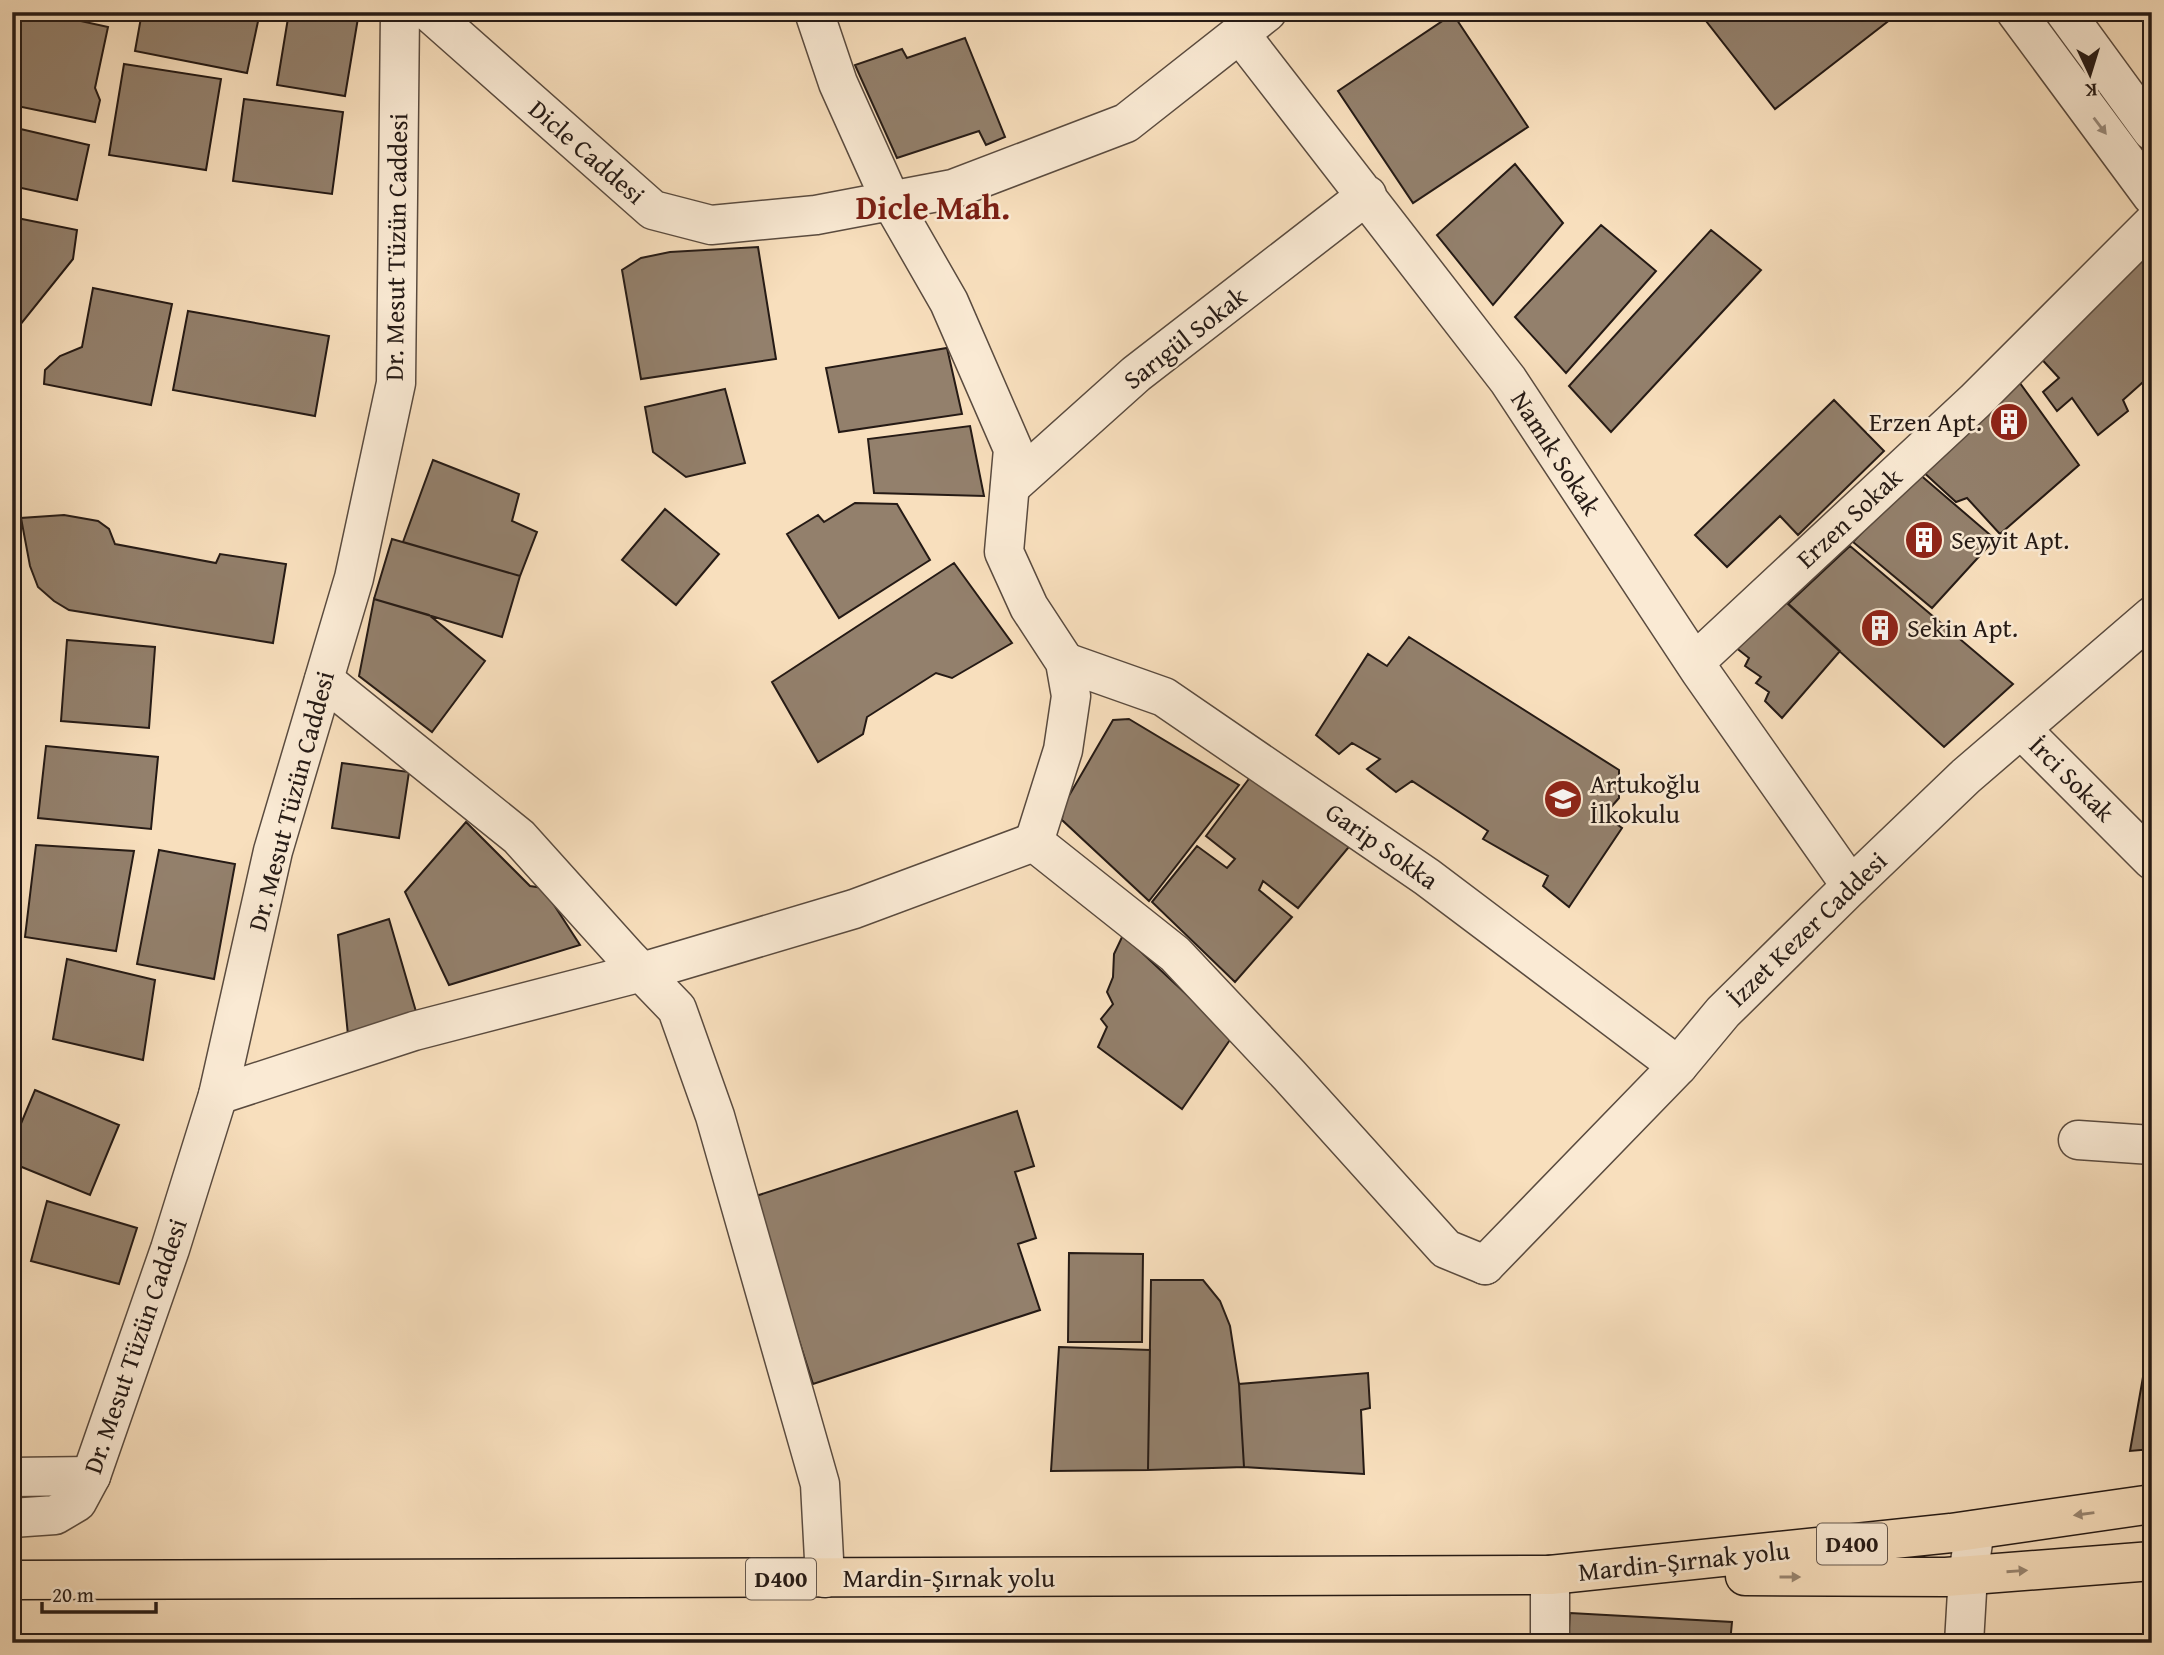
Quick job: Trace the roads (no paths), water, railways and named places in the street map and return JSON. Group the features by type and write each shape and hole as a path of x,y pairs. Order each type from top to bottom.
{"main road":[{"name":"Mardin-Şırnak yolu","path":"1550,1575 1975,1530 2152,1504"},
{"name":"Mardin-Şırnak yolu","path":"12,1580 1550,1575 1946,1577 2152,1561"}],"street":[{"name":"Dr. Mesut Tüzün Caddesi","path":"12,1518 55,1515 77,1502 91,1476 170,1249 218,1095 274,851 354,578 396,383 400,12"},
{"name":"Dicle Caddesi","path":"429,12 653,210 711,225 816,215 953,189 1126,123 1254,23"},
{"path":"218,1095 414,1031 642,972 854,909 1034,842 1063,750 1071,696 1065,662 1029,607 1004,552 1013,449 949,302 891,201 838,83 814,12"},
{"path":"2016,12 2152,196"},
{"path":"2065,12 2152,131"},
{"name":"Namık Sokak","path":"1254,23 1367,195 1508,380 1695,662 1851,886"},
{"name":"Sarıgül Sokak","path":"1010,487 1136,374 1367,195"},
{"name":"Erzen Sokak","path":"1695,662 1975,401 2152,224"},
{"name":"İzzet Kezer Caddesi","path":"1034,842 1175,954 1298,1084 1446,1249 1485,1265 1678,1066 1723,1012 1851,886 1966,776 2152,616"},
{"name":"Garip Sokka","path":"1065,662 1164,697 1427,877 1678,1066"},
{"path":"324,680 519,837 677,1009 715,1116 820,1484 825,1578"},
{"name":"İrci Sokak","path":"2021,729 2152,860"},
{"path":"2078,1140 2152,1145"},
{"path":"12,1477 91,1476"},
{"path":"1964,1643 1968,1575 1975,1530"},
{"path":"1550,1575 1550,1643"}],"place":[{"name":"Erzen Apt.","path":"2009,422"},
{"name":"Seyyit Apt.","path":"1924,540"},
{"name":"Sekin Apt.","path":"1880,628"},
{"name":"Artukoğlu İlkokulu","path":"1563,799"}],"district":[{"name":"Dicle Mah.","path":"933,207"}]}
